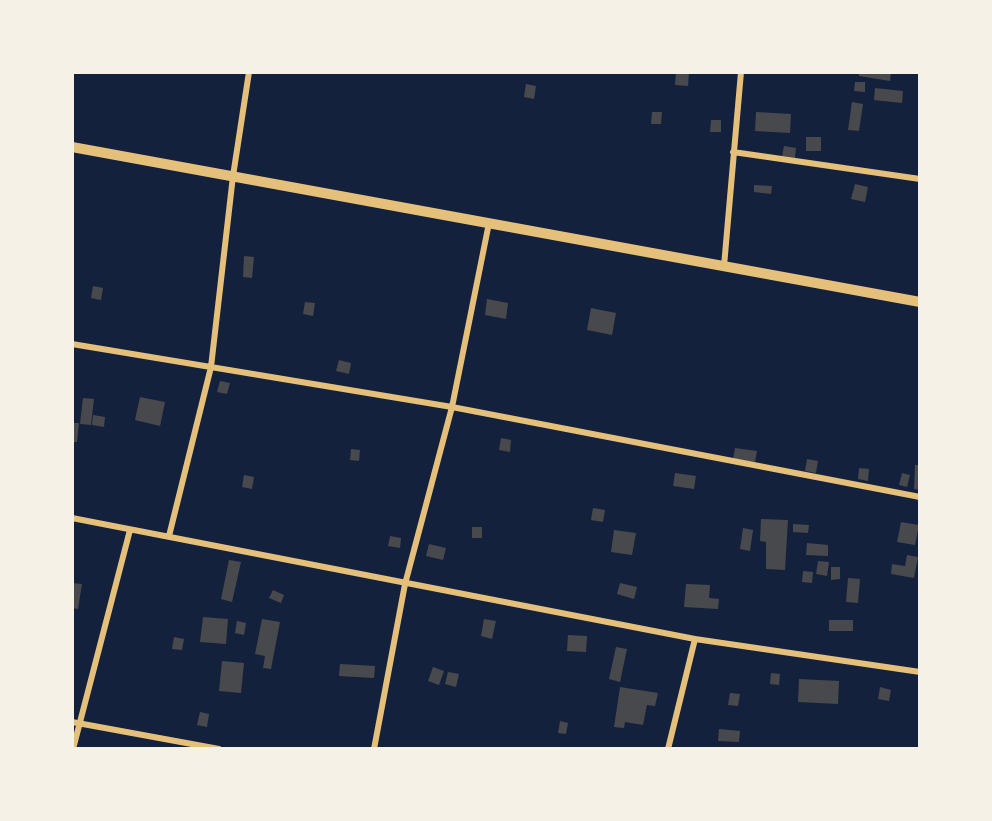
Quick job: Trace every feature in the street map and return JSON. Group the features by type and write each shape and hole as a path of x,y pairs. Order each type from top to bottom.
{"street":[{"path":"169,536 211,367 233,176 249,72"},
{"path":"724,266 741,72"},
{"path":"72,147 920,302"},
{"path":"733,152 920,179"},
{"path":"374,749 405,584 452,407 489,223"},
{"path":"72,344 452,407 920,497"},
{"path":"72,518 694,639 920,672"},
{"path":"73,749 76,722 129,530"},
{"path":"668,749 694,639"},
{"path":"76,722 219,749"}],"building":[{"path":"676,72 689,72 688,86 675,85"},
{"path":"859,72 891,72 890,81 859,76"},
{"path":"855,82 865,82 865,92 854,91"},
{"path":"526,84 536,86 534,99 524,97"},
{"path":"875,88 903,91 902,103 874,100"},
{"path":"852,102 863,104 859,131 848,130"},
{"path":"652,112 662,112 661,124 651,124"},
{"path":"756,112 791,114 790,133 755,131"},
{"path":"711,120 721,120 721,132 710,132"},
{"path":"806,137 821,137 821,151 806,151"},
{"path":"784,146 796,148 795,158 782,156"},
{"path":"855,184 868,187 865,202 851,199"},
{"path":"754,185 772,186 771,194 754,192"},
{"path":"244,256 254,257 252,278 243,277"},
{"path":"93,286 103,288 101,300 91,298"},
{"path":"487,299 508,303 506,319 485,315"},
{"path":"305,302 315,303 313,316 303,314"},
{"path":"591,308 616,313 612,335 587,330"},
{"path":"339,360 351,363 349,374 336,371"},
{"path":"220,381 230,383 227,394 217,392"},
{"path":"140,397 165,402 160,426 135,420"},
{"path":"83,398 94,399 91,425 80,424"},
{"path":"93,415 105,417 104,427 92,425"},
{"path":"72,423 79,423 77,442 72,442"},
{"path":"501,438 511,440 510,452 499,450"},
{"path":"735,448 757,451 755,462 733,459"},
{"path":"351,449 360,450 359,461 350,460"},
{"path":"807,459 818,461 816,473 805,471"},
{"path":"915,465 920,465 920,490 914,489"},
{"path":"859,468 869,469 868,481 858,479"},
{"path":"675,473 696,476 694,489 673,486"},
{"path":"902,473 910,475 907,487 899,485"},
{"path":"244,475 254,477 252,489 242,487"},
{"path":"593,508 605,510 603,522 591,520"},
{"path":"761,519 788,520 785,570 766,569 766,542 760,541"},
{"path":"901,522 919,525 915,545 897,542"},
{"path":"793,524 809,525 808,533 793,532"},
{"path":"472,527 482,527 482,538 472,538"},
{"path":"743,528 753,530 750,551 740,549"},
{"path":"614,530 636,533 632,555 611,552"},
{"path":"390,536 401,538 400,548 388,546"},
{"path":"807,543 828,545 828,556 806,555"},
{"path":"429,544 446,548 443,560 426,556"},
{"path":"907,555 918,557 914,578 891,574 892,564 905,566"},
{"path":"229,560 241,562 232,602 221,599"},
{"path":"818,561 829,562 827,576 816,574"},
{"path":"831,567 840,567 840,579 831,580"},
{"path":"803,571 813,572 812,583 802,582"},
{"path":"848,578 860,579 858,603 846,602"},
{"path":"72,583 82,584 78,609 72,608"},
{"path":"620,583 637,587 634,599 617,594"},
{"path":"686,584 710,585 709,598 719,599 718,609 684,607"},
{"path":"273,590 284,595 281,603 269,598"},
{"path":"203,617 228,619 226,644 200,642"},
{"path":"262,619 280,622 271,669 263,668 265,656 255,654"},
{"path":"484,619 496,621 492,639 481,636"},
{"path":"829,620 853,620 853,631 829,631"},
{"path":"237,621 246,623 244,635 235,633"},
{"path":"568,635 587,636 586,652 567,651"},
{"path":"174,637 184,639 182,650 172,649"},
{"path":"616,647 627,649 620,682 609,679"},
{"path":"222,661 244,663 241,693 219,691"},
{"path":"340,664 375,666 374,678 339,676"},
{"path":"433,667 444,671 439,685 428,681"},
{"path":"448,672 459,674 456,687 445,684"},
{"path":"771,673 780,674 779,685 770,684"},
{"path":"799,679 839,681 838,704 798,702"},
{"path":"620,687 658,693 655,706 647,705 643,725 625,722 624,728 614,727"},
{"path":"880,687 891,690 889,701 878,699"},
{"path":"730,693 740,694 738,706 728,705"},
{"path":"200,712 209,714 207,727 197,725"},
{"path":"560,721 568,723 566,734 558,733"},
{"path":"719,729 740,731 739,742 718,741"}]}
